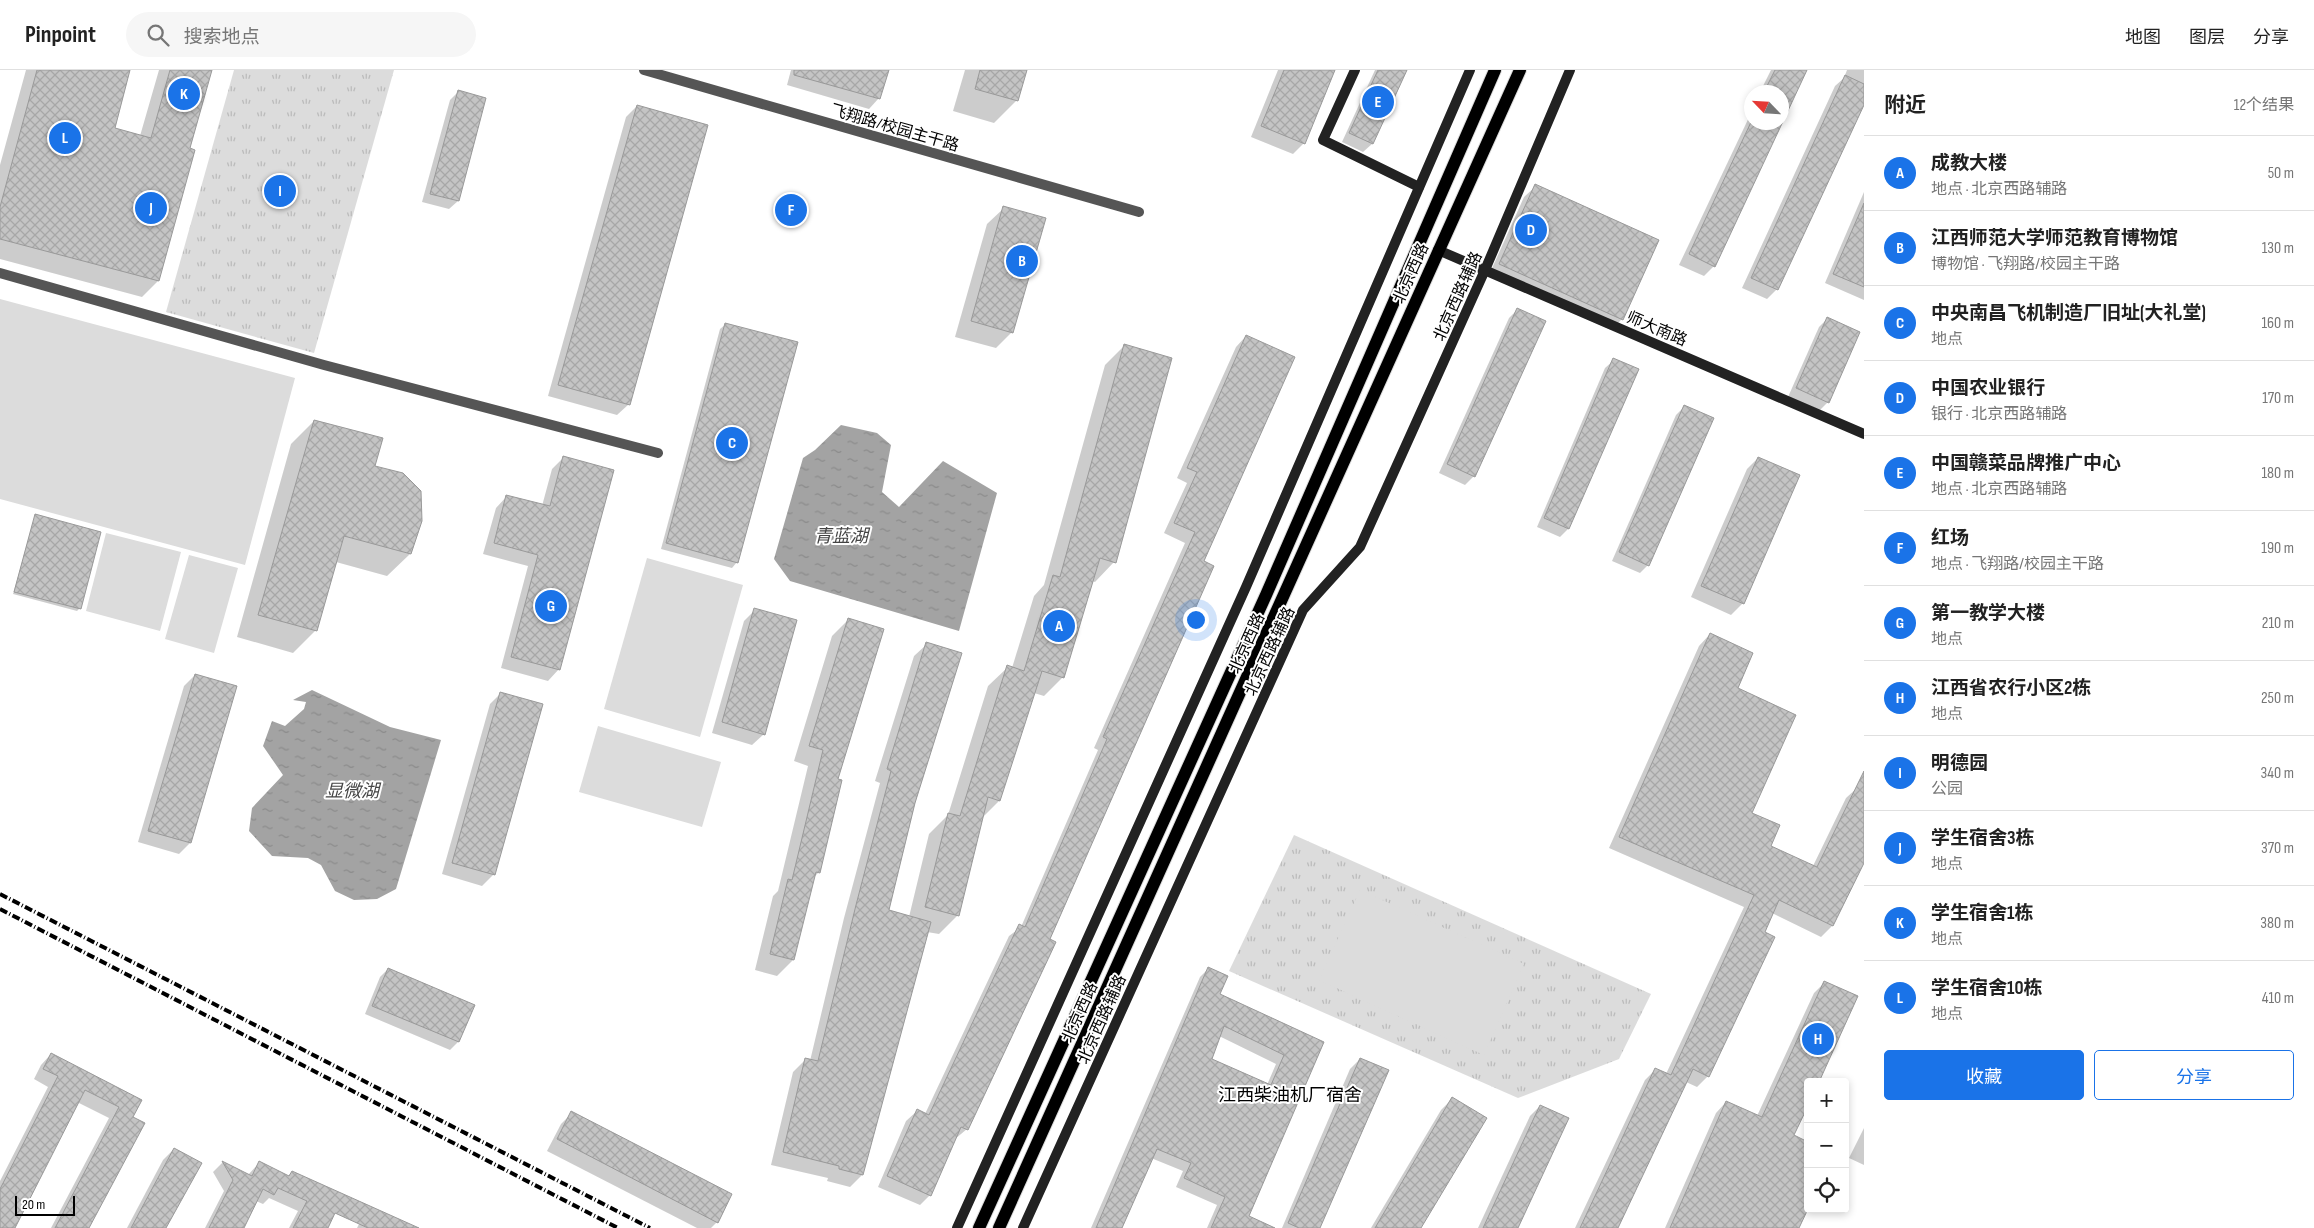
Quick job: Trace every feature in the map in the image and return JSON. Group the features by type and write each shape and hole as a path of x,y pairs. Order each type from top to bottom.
{"main road":[{"path":"1355,70 1323,140 1419,187"},
{"path":"957,1228 1246,588 1470,70"},
{"name":"北京西路","path":"979,1228 1266,595 1496,70"},
{"name":"北京西路","path":"999,1228 1520,70"},
{"name":"北京西路辅路","path":"1023,1228 1303,610 1360,546 1485,270 1570,70"},
{"name":"师大南路","path":"1438,250 1864,434"}],"street":[{"name":"飞翔路/校园主干路","path":"644,70 1139,212"},
{"path":"0,273 324,365 658,453"}],"green space":[{"path":"234,70 394,70 314,353 166,312"},
{"path":"0,299 295,378 245,565 0,499"},
{"path":"106,533 181,552 160,631 86,611"},
{"path":"189,555 238,568 214,653 165,639"},
{"path":"647,558 743,585 700,737 604,709"},
{"path":"598,726 721,762 702,827 579,792"},
{"path":"1294,835 1651,994 1619,1059 1518,1098 1229,971"},
{"path":"1360,890 1524,964 1484,1055 1319,980"}],"water":[{"name":"青蓝湖","path":"841,425 877,433 891,445 882,492 899,507 943,461 997,493 959,631 790,581 774,559 803,458 815,450"},
{"name":"显微湖","path":"312,690 390,727 441,740 396,889 377,899 354,900 335,891 321,865 308,858 272,856 249,831 252,808 283,775 263,746 272,721 285,726 304,709 306,702 293,700"}],"building":[{"path":"37,70 130,70 115,128 151,138 170,70 212,70 190,148 195,150 159,281 0,239 0,207"},
{"path":"794,70 889,70 880,99 794,75"},
{"path":"980,70 1027,70 1018,101 975,89"},
{"path":"1284,70 1335,70 1305,144 1261,126"},
{"path":"1378,70 1407,70 1373,144 1349,133"},
{"path":"1775,70 1807,70 1789,109 1789,85 1768,85"},
{"path":"1845,75 1864,84 1864,105 1778,290 1751,278"},
{"path":"458,90 486,98 459,201 430,194"},
{"path":"637,105 708,125 630,405 558,385"},
{"path":"1747,130 1779,130 1715,267 1689,254"},
{"path":"1535,184 1659,240 1623,320 1499,264"},
{"path":"1864,203 1864,287 1833,274"},
{"path":"1003,206 1046,218 1013,333 971,321"},
{"path":"1517,308 1546,321 1475,477 1447,464"},
{"path":"1827,317 1860,332 1829,403 1796,388"},
{"path":"725,323 798,342 738,563 666,543"},
{"path":"1246,335 1295,357 1204,561 1214,566 1050,939 1056,942 968,1130 961,1127 931,1196 887,1176 917,1109 929,1115 1019,924 1025,927 1107,739 1103,737 1195,532 1174,523 1197,472 1187,468"},
{"path":"1124,344 1172,358 1116,563 1100,558 1064,678 1042,671 1000,801 988,797 959,916 925,907 948,813 960,816 1007,665 1024,671 1053,575 1060,577"},
{"path":"1613,358 1639,369 1569,529 1544,518"},
{"path":"1684,405 1714,418 1649,566 1619,552"},
{"path":"314,420 383,438 375,466 403,473 421,491 422,521 411,554 344,536 317,631 258,615"},
{"path":"563,456 614,470 560,670 511,657 538,555 494,543 506,495 550,506"},
{"path":"1758,457 1800,475 1744,604 1701,586"},
{"path":"35,514 101,532 81,609 14,592"},
{"path":"754,608 797,620 765,735 722,722"},
{"path":"848,618 884,629 838,779 842,780 820,873 816,872 794,960 770,954 788,879 792,880 823,750 809,746"},
{"path":"1710,633 1753,653 1738,688 1796,715 1752,813 1780,825 1771,846 1817,867 1864,771 1864,863 1833,926 1779,900 1765,932 1775,937 1709,1077 1693,1069 1618,1228 1580,1228 1655,1068 1671,1075 1754,895 1619,837"},
{"path":"926,642 962,653 915,803 889,910 931,922 863,1175 839,1169 839,1166 783,1152 805,1058 818,1061 891,771 887,769"},
{"path":"195,674 237,686 191,843 148,831"},
{"path":"500,692 543,704 495,875 452,863"},
{"path":"1208,967 1228,976 1220,994 1324,1042 1249,1216 1275,1228 1211,1228 1225,1197 1184,1178 1191,1163 1157,1149 1122,1228 1096,1228","holes":["1224,1026 1284,1055 1271,1085 1212,1059"]},
{"path":"388,968 475,1005 459,1042 372,1006"},
{"path":"1824,981 1858,996 1821,1078 1804,1078 1804,1114 1794,1135 1804,1140 1804,1213 1806,1213 1799,1228 1670,1228 1726,1101 1762,1117"},
{"path":"51,1053 142,1100 133,1117 145,1123 89,1228 55,1228 119,1107 85,1090 15,1228 0,1228 0,1189 58,1076 43,1069"},
{"path":"1360,1058 1389,1070 1320,1228 1299,1228 1288,1223"},
{"path":"1452,1097 1487,1118 1421,1228 1375,1228"},
{"path":"1540,1105 1569,1118 1518,1228 1483,1228"},
{"path":"571,1111 732,1194 718,1223 557,1139"},
{"path":"174,1148 202,1163 166,1228 131,1228"},
{"path":"222,1161 252,1176 259,1161 289,1176 292,1171 419,1228 368,1228 335,1213 328,1228 293,1228 307,1201 278,1188 274,1195 263,1189 244,1228 209,1228 233,1180"}],"railway":[{"path":"0,894 650,1228"},
{"path":"0,909 618,1228"}],"place":[{"name":"学生宿舍1栋","path":"184,94"},
{"name":"中国赣菜品牌推广中心","path":"1378,102"},
{"name":"学生宿舍10栋","path":"65,138"},
{"name":"明德园","path":"280,191"},
{"name":"学生宿舍3栋","path":"151,208"},
{"name":"红场","path":"791,210"},
{"name":"中国农业银行","path":"1531,230"},
{"name":"江西师范大学师范教育博物馆","path":"1022,261"},
{"name":"中央南昌飞机制造厂旧址(大礼堂)","path":"732,443"},
{"name":"第一教学大楼","path":"551,606"},
{"name":"成教大楼","path":"1059,626"},
{"name":"江西省农行小区2栋","path":"1818,1039"}],"district":[{"name":"江西柴油机厂宿舍","path":"1290,1095"}]}
